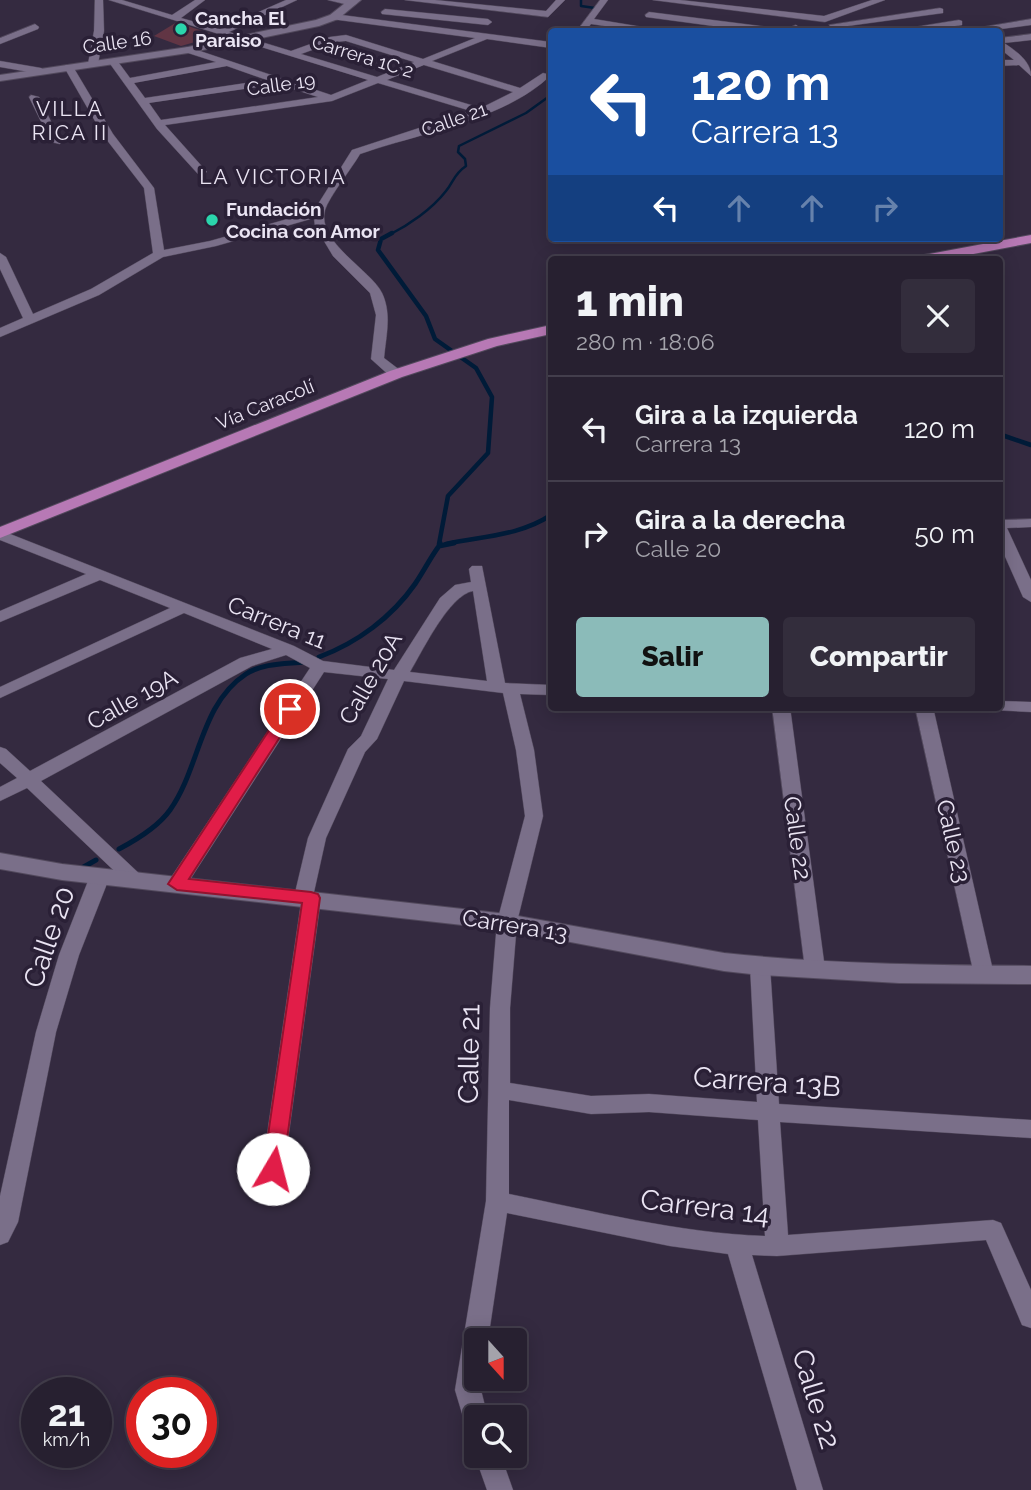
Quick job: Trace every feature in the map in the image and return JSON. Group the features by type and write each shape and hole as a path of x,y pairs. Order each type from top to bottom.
{"main road":[{"path":"940,256 1031,239"},
{"name":"Vía Caracolí","path":"4,539 396,373 454,353 548,331"}],"street":[{"path":"93,64 99,31 99,0"},
{"name":"Carrera 1C 2","path":"113,0 481,111"},
{"path":"174,18 201,0"},
{"path":"222,32 293,0"},
{"path":"332,0 354,1"},
{"path":"409,0 548,15 556,1"},
{"path":"583,28 604,0"},
{"path":"657,0 809,13 837,28"},
{"path":"829,22 880,0"},
{"path":"922,0 966,28"},
{"name":"Calle 16","path":"0,78 188,50 319,23 334,18 354,1"},
{"path":"406,28 433,1"},
{"path":"635,28 664,1"},
{"path":"869,3 901,28"},
{"path":"829,22 940,11"},
{"path":"385,12 488,22"},
{"path":"649,15 752,28"},
{"path":"334,18 548,45"},
{"path":"589,21 628,28"},
{"path":"991,28 1031,22"},
{"path":"926,28 959,23"},
{"path":"0,41 34,27"},
{"path":"294,53 339,37 522,92"},
{"path":"1003,41 1031,37"},
{"name":"Calle 19","path":"159,124 332,98 483,38"},
{"path":"1003,46 1025,65"},
{"path":"188,50 332,98"},
{"path":"1025,65 1031,52"},
{"path":"113,61 159,124 202,172"},
{"path":"129,81 228,63"},
{"path":"1003,63 1025,65"},
{"path":"0,64 41,71"},
{"path":"69,67 108,135 149,188 159,254"},
{"name":"Calle 21","path":"319,211 356,152 481,111 522,92 546,75"},
{"path":"143,101 282,81"},
{"path":"34,97 56,142"},
{"path":"0,333 95,292 159,254 212,244 319,211 321,226 337,254 376,292 382,315 377,359 396,373"},
{"path":"0,257 30,320"},
{"path":"1003,525 1031,523"},
{"path":"1003,534 1031,597"},
{"name":"Carrera 11","path":"4,539 288,649 315,663 398,677 548,690"},
{"path":"0,617 97,575"},
{"name":"Calle 21","path":"472,1405 468,1390 497,1201 500,1008 507,922 534,816 525,750 503,688 479,577"},
{"name":"Calle 20A","path":"273,1169 311,856 317,838 358,749 368,739 398,677 446,601 479,577"},
{"path":"0,693 180,609"},
{"name":"Calle 19A","path":"0,795 246,662 288,649"},
{"path":"177,884 315,663"},
{"path":"1003,706 1031,707"},
{"name":"Calle 22","path":"782,711 815,969"},
{"name":"Calle 23","path":"925,711 984,975"},
{"path":"0,753 30,780 106,861"},
{"name":"Carrera 13","path":"0,860 106,861 135,879 507,922 724,962 899,974 1031,975"},
{"name":"Calle 20","path":"3,1229 46,1032 69,955 106,861"},
{"path":"760,966 777,1246"},
{"name":"Carrera 13B","path":"500,1090 591,1105 649,1103 970,1127 1031,1129"},
{"name":"Carrera 14","path":"497,1201 657,1234 737,1245 777,1246 993,1230 1031,1317"},
{"name":"Calle 22","path":"737,1245 810,1490"},
{"path":"492,1468 500,1490"}],"shaded area":[{"name":"Cancha El Paraiso","path":"177,22 216,36 181,46 154,36"}],"waterway":[{"path":"581,0 581,6 595,8 593,10"},
{"path":"389,235 434,204 466,166 465,159 458,152 459,146 526,113 548,97"},
{"path":"392,233 381,239 378,250 426,316 435,339 476,368 492,397 488,453 448,496 439,544"},
{"path":"1003,435 1031,445"},
{"path":"446,544 513,531 548,517"},
{"path":"439,546 454,543"},
{"path":"319,657 347,644 385,618 406,596 439,546"},
{"path":"119,849 154,827 170,810 188,775 210,719 231,687 246,674 260,668 304,662"},
{"path":"80,869 96,860"}],"place":[{"name":"Cancha El Paraiso","path":"181,29"},
{"name":"Fundación Cocina con Amor","path":"212,220"}],"district":[{"name":"VILLA RICA II","path":"70,120"},
{"name":"LA VICTORIA","path":"273,176"}],"route":[{"path":"273,1169 311,898 177,884 290,709"}]}
